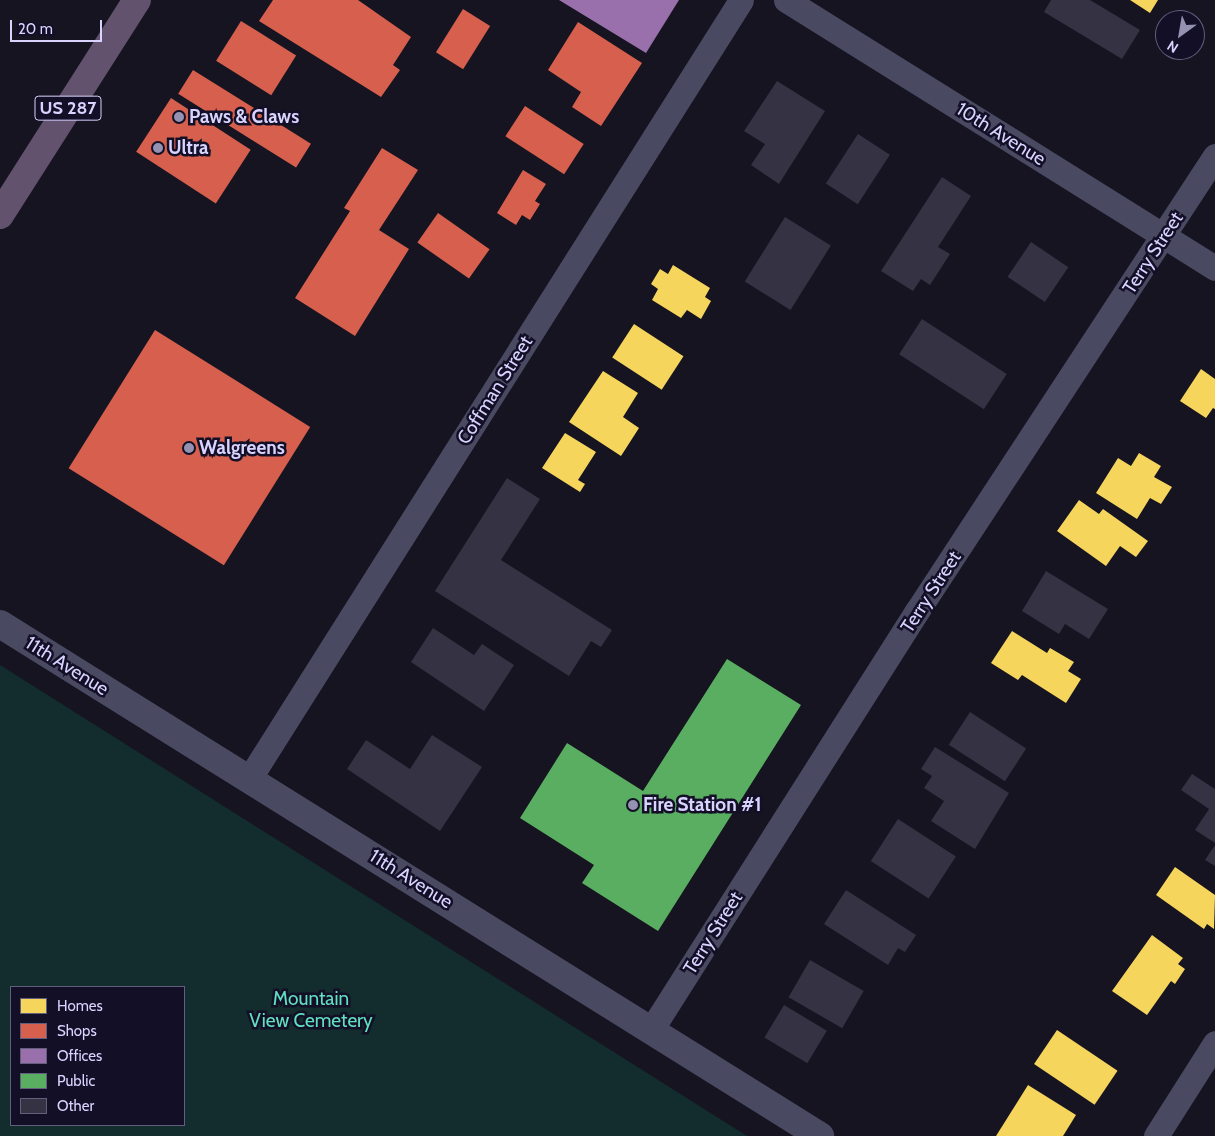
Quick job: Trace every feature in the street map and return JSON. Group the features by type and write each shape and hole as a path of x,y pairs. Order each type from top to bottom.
{"highway":[{"name":"US 287","path":"0,215 137,0"}],"street":[{"name":"Coffman Street","path":"249,779 741,0"},
{"name":"10th Avenue","path":"786,0 1215,268"},
{"name":"Terry Street","path":"651,1030 917,611 1165,237 1215,156"},
{"name":"11th Avenue","path":"0,624 820,1136"},
{"path":"1156,1136 1215,1043"}],"green space":[{"name":"Mountain View Cemetery","path":"0,665 747,1136 0,1136"}],"building: Homes":[{"path":"1130,0 1158,0 1150,13"},
{"path":"673,265 710,288 705,297 711,301 701,319 687,310 681,318 652,300 658,289 651,284 660,269 668,274"},
{"path":"634,324 683,356 662,390 612,358"},
{"path":"1201,369 1215,379 1215,409 1213,408 1206,418 1180,401"},
{"path":"603,371 638,393 623,417 639,428 621,456 569,422"},
{"path":"565,433 596,452 578,480 585,484 580,492 542,468"},
{"path":"1139,453 1161,466 1154,477 1172,487 1161,504 1150,498 1137,519 1096,493 1118,458 1131,466"},
{"path":"1079,500 1099,514 1103,509 1148,541 1136,557 1120,546 1106,566 1057,531"},
{"path":"1012,631 1047,653 1050,648 1074,662 1068,671 1081,679 1066,703 1022,675 1018,680 991,663"},
{"path":"1175,867 1215,895 1214,929 1207,924 1204,929 1156,895"},
{"path":"1152,935 1183,958 1178,964 1185,969 1175,984 1171,981 1147,1015 1112,991"},
{"path":"1057,1030 1118,1071 1095,1105 1034,1064"},
{"path":"1028,1085 1076,1115 1063,1136 996,1136"}],"building: Shops":[{"path":"273,0 358,0 411,37 393,65 400,70 381,97 259,21"},
{"path":"463,9 490,26 463,69 436,52"},
{"path":"241,21 296,55 271,95 216,61"},
{"path":"578,22 642,63 601,126 572,107 581,92 548,70"},
{"path":"193,70 311,144 296,167 178,94"},
{"path":"171,98 251,150 216,203 136,152"},
{"path":"525,106 584,144 564,174 505,136"},
{"path":"382,148 418,170 379,230 409,249 355,336 295,298 350,211 344,208"},
{"path":"523,170 546,184 535,201 540,204 530,220 522,215 516,225 497,213"},
{"path":"438,213 490,249 469,279 417,242"},
{"name":"Walgreens","path":"155,330 310,427 224,565 69,468"}],"building: Offices":[{"path":"559,0 679,0 646,53"}],"building: Public":[{"name":"Fire Station #1","path":"727,659 801,705 658,931 582,883 594,865 520,818 567,743 643,791"}],"building: Other":[{"path":"1051,0 1090,0 1140,30 1122,59 1044,12"},
{"path":"777,81 825,111 779,184 751,165 765,144 744,131"},
{"path":"858,134 890,155 858,204 826,183"},
{"path":"942,177 971,196 938,247 950,254 930,285 921,279 913,291 881,271"},
{"path":"785,217 831,246 791,310 745,281"},
{"path":"1031,242 1068,267 1045,302 1008,277"},
{"path":"922,319 1007,374 984,409 899,354"},
{"path":"507,478 540,499 501,560 612,630 601,647 591,641 569,676 435,591"},
{"path":"1046,571 1108,609 1089,639 1065,624 1059,634 1022,611"},
{"path":"433,628 474,655 482,644 514,665 484,711 411,662"},
{"path":"970,712 1026,748 1005,781 949,745"},
{"path":"432,735 482,767 440,831 347,769 366,740 410,769"},
{"path":"935,747 1009,793 975,849 931,821 944,801 924,788 932,776 921,769"},
{"path":"1192,774 1215,789 1215,843 1195,830 1209,809 1181,790"},
{"path":"898,819 956,857 929,899 871,861"},
{"path":"1215,845 1215,866 1205,860"},
{"path":"846,890 916,935 905,952 898,948 888,965 824,924"},
{"path":"810,960 864,991 842,1028 788,997"},
{"path":"784,1005 827,1031 807,1063 764,1038"}],"place":[{"name":"Paws & Claws","path":"179,117"},
{"name":"Ultra","path":"158,148"},
{"name":"Walgreens","path":"189,448"},
{"name":"Fire Station #1","path":"633,805"}]}
